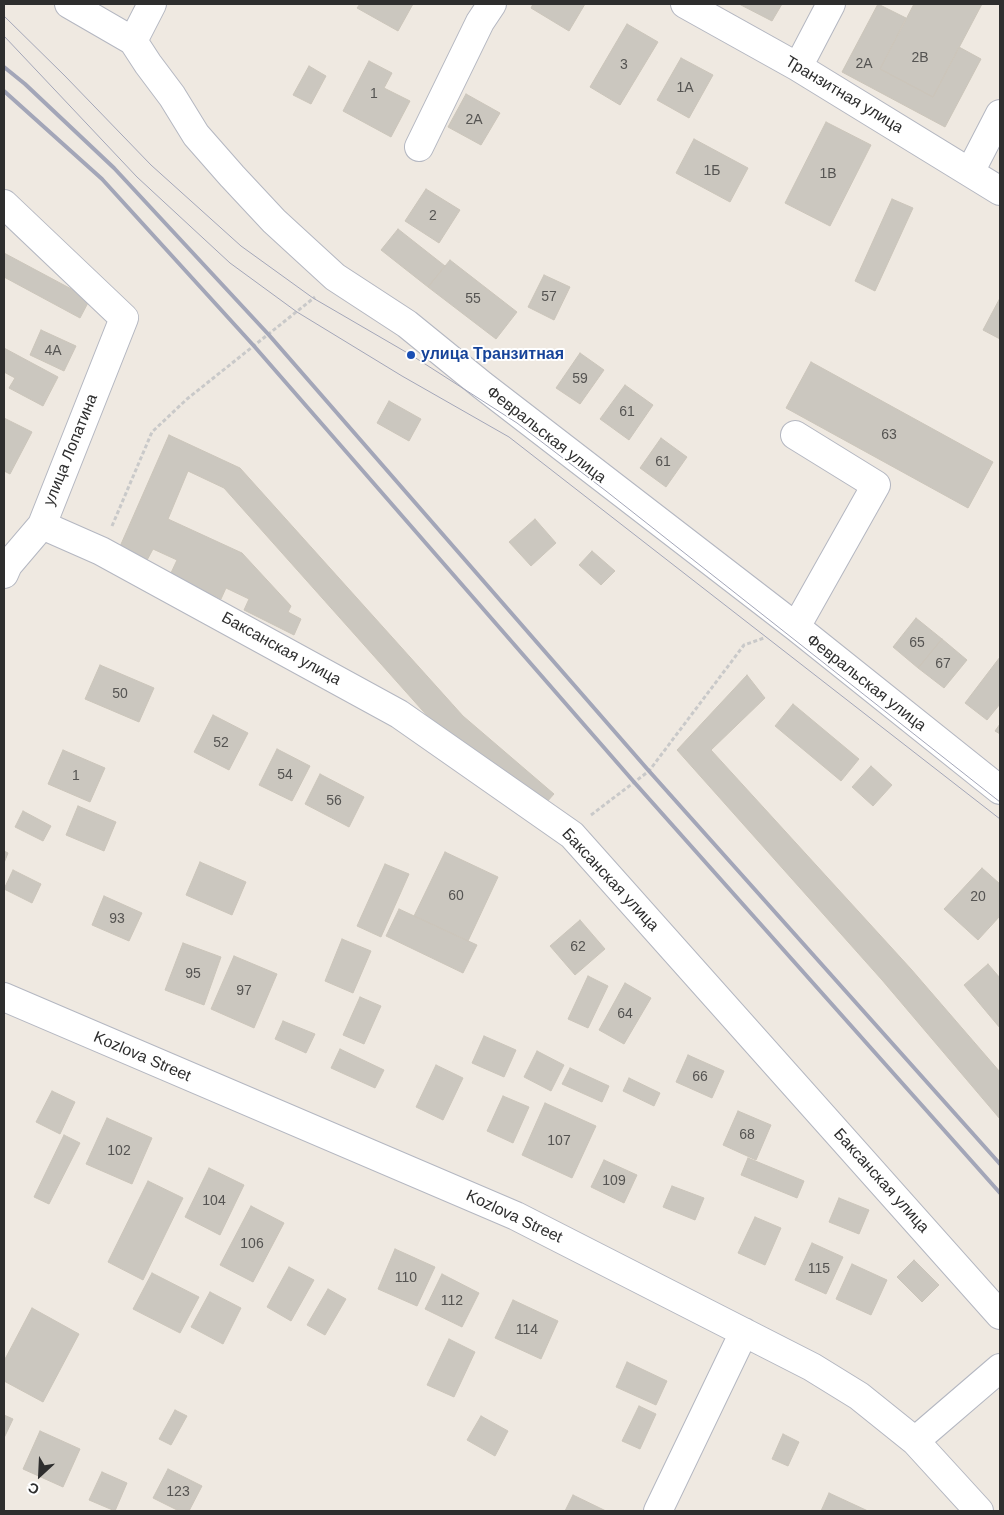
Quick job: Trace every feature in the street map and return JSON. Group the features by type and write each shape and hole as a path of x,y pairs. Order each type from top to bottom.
{"street":[{"name":"Февральская улица","path":"69,4 133,41 172,96 196,135 274,221 334,277 407,324 482,385 796,628 1000,790"},
{"path":"133,41 152,4"},
{"path":"420,147 480,22 492,4"},
{"name":"Транзитная улица","path":"685,4 798,67 1000,191"},
{"path":"798,67 831,4"},
{"path":"970,172 1000,114"},
{"name":"улица Лопатина","path":"4,204 124,318 42,525 5,568"},
{"path":"795,435 876,485 796,628"},
{"name":"Баксанская улица","path":"42,525 101,551 399,714 572,835 1000,1315"},
{"name":"Kozlova Street","path":"4,997 516,1216 812,1367 859,1396 915,1442 979,1511"},
{"path":"658,1511 744,1332"},
{"path":"915,1442 1000,1368"}],"path":[{"path":"101,551 152,432 188,399 313,298 334,277"},
{"path":"572,835 596,811 649,771 744,645 796,628"}],"building":[{"path":"360,4 413,4 398,31 357,8"},
{"path":"533,4 585,4 569,31 531,8"},
{"path":"739,4 782,4 772,21"},
{"path":"878,4 906,18 880,69 933,97 959,47 981,59 945,127 842,72"},
{"path":"914,4 982,4 933,97 880,69"},
{"path":"627,24 658,42 620,105 590,87"},
{"path":"681,58 713,75 689,118 657,100"},
{"path":"369,61 392,73 384,88 410,101 391,137 343,111"},
{"path":"309,66 326,76 311,104 293,95"},
{"path":"466,94 500,113 481,145 448,127"},
{"path":"826,122 871,145 830,226 785,203"},
{"path":"694,139 748,168 730,202 676,173"},
{"path":"426,189 460,210 439,243 405,221"},
{"path":"892,199 913,208 875,291 855,281"},
{"path":"398,229 445,266 428,287 381,250"},
{"path":"4,253 90,299 80,318 4,277"},
{"path":"450,260 517,312 496,339 428,287"},
{"path":"544,275 570,287 554,320 528,307"},
{"path":"1000,298 1000,339 983,330"},
{"path":"41,330 76,346 64,371 30,355"},
{"path":"4,348 58,377 43,406 9,388 15,378 4,372"},
{"path":"580,353 604,370 580,404 556,388"},
{"path":"811,362 993,462 968,508 786,408"},
{"path":"625,385 653,405 629,440 600,419"},
{"path":"389,401 421,419 409,441 377,423"},
{"path":"4,418 32,432 10,474 4,471"},
{"path":"169,435 240,468 463,716 554,794 546,803 447,738 224,488 188,471 168,519 242,553 291,606 288,612 301,619 294,635 244,610 249,599 226,588 221,599 170,575 177,560 153,549 145,564 118,551"},
{"path":"661,438 687,457 666,487 640,468"},
{"path":"535,519 556,543 531,566 509,542"},
{"path":"592,551 615,571 601,585 579,565"},
{"path":"916,618 942,639 918,668 893,647"},
{"path":"942,639 967,660 944,688 918,668"},
{"path":"1000,657 1000,704 987,720 965,703"},
{"path":"100,665 154,688 139,722 85,699"},
{"path":"747,675 765,698 711,750 911,969 1000,1072 1000,1119 882,980 677,750"},
{"path":"793,704 859,759 841,781 775,726"},
{"path":"213,715 248,733 229,770 194,752"},
{"path":"1000,724 1000,734 995,731"},
{"path":"277,749 310,766 292,801 259,785"},
{"path":"63,750 105,768 90,802 48,784"},
{"path":"871,766 892,785 873,806 852,787"},
{"path":"320,774 364,797 349,827 305,804"},
{"path":"78,806 116,822 104,851 66,835"},
{"path":"23,811 51,826 43,841 15,827"},
{"path":"4,851 8,853 4,863"},
{"path":"445,852 498,877 468,941 414,916"},
{"path":"200,862 246,882 232,915 186,895"},
{"path":"385,864 409,874 381,937 357,926"},
{"path":"982,868 1000,884 1000,916 978,940 944,909"},
{"path":"13,870 41,884 32,903 4,889"},
{"path":"104,896 142,913 129,941 92,925"},
{"path":"399,909 477,945 463,973 386,936"},
{"path":"580,920 605,949 575,975 550,946"},
{"path":"342,939 371,951 353,993 325,981"},
{"path":"183,943 221,957 204,1005 165,990"},
{"path":"234,956 277,974 254,1028 211,1009"},
{"path":"988,964 1000,978 1000,1028 964,985"},
{"path":"588,976 608,986 588,1028 568,1019"},
{"path":"625,983 651,998 624,1044 599,1030"},
{"path":"360,997 381,1006 364,1044 343,1035"},
{"path":"283,1021 315,1034 306,1053 275,1039"},
{"path":"484,1036 516,1050 504,1077 472,1063"},
{"path":"340,1049 384,1070 375,1088 331,1068"},
{"path":"537,1051 564,1065 551,1091 524,1077"},
{"path":"688,1055 724,1071 712,1098 676,1082"},
{"path":"436,1065 463,1078 443,1120 416,1107"},
{"path":"570,1068 609,1086 602,1102 562,1084"},
{"path":"629,1078 660,1093 654,1106 623,1091"},
{"path":"52,1091 75,1102 60,1134 36,1122"},
{"path":"503,1096 529,1107 513,1143 487,1131"},
{"path":"545,1103 596,1126 572,1178 522,1155"},
{"path":"738,1111 771,1125 756,1160 723,1145"},
{"path":"107,1118 152,1138 132,1184 86,1164"},
{"path":"64,1135 80,1143 49,1204 34,1197"},
{"path":"748,1158 804,1181 797,1198 741,1175"},
{"path":"604,1160 637,1175 624,1203 591,1187"},
{"path":"209,1168 244,1185 220,1235 185,1217"},
{"path":"148,1181 183,1198 143,1280 108,1262"},
{"path":"672,1186 704,1198 695,1220 663,1207"},
{"path":"839,1198 869,1210 859,1234 829,1222"},
{"path":"251,1206 284,1223 253,1282 220,1265"},
{"path":"755,1217 781,1228 765,1265 738,1253"},
{"path":"812,1243 843,1257 826,1294 795,1280"},
{"path":"395,1249 435,1267 417,1306 378,1289"},
{"path":"914,1260 939,1285 922,1302 897,1277"},
{"path":"852,1264 887,1280 871,1315 836,1299"},
{"path":"289,1267 314,1280 291,1321 267,1307"},
{"path":"152,1273 199,1297 180,1333 133,1309"},
{"path":"442,1274 479,1293 462,1327 425,1309"},
{"path":"328,1289 346,1299 325,1335 307,1325"},
{"path":"210,1292 241,1308 223,1344 191,1327"},
{"path":"513,1300 558,1321 541,1359 495,1338"},
{"path":"32,1308 79,1334 43,1402 4,1381 4,1361"},
{"path":"449,1339 475,1352 454,1397 427,1385"},
{"path":"627,1362 667,1381 656,1405 616,1387"},
{"path":"639,1406 656,1414 640,1449 622,1441"},
{"path":"175,1410 187,1416 171,1445 159,1439"},
{"path":"4,1415 13,1419 4,1438"},
{"path":"481,1416 508,1431 495,1456 467,1440"},
{"path":"40,1431 80,1449 63,1487 23,1469"},
{"path":"783,1434 799,1442 788,1466 772,1459"},
{"path":"168,1469 202,1486 189,1511 179,1511 153,1498"},
{"path":"102,1472 127,1483 115,1511 89,1500"},
{"path":"829,1493 868,1511 821,1511"},
{"path":"573,1495 606,1511 565,1511"}],"tram line":[{"path":"4,16 151,165 241,246 313,298 411,355 517,423 1000,802"},
{"path":"4,36 137,177 230,263 297,312 402,376 509,437 1000,819"}],"railway":[{"path":"4,67 25,84 114,168 269,335 649,771 1000,1164"},
{"path":"4,91 102,179 254,346 634,782 1000,1193"}],"place":[{"name":"улица Транзитная","path":"411,355"}]}
